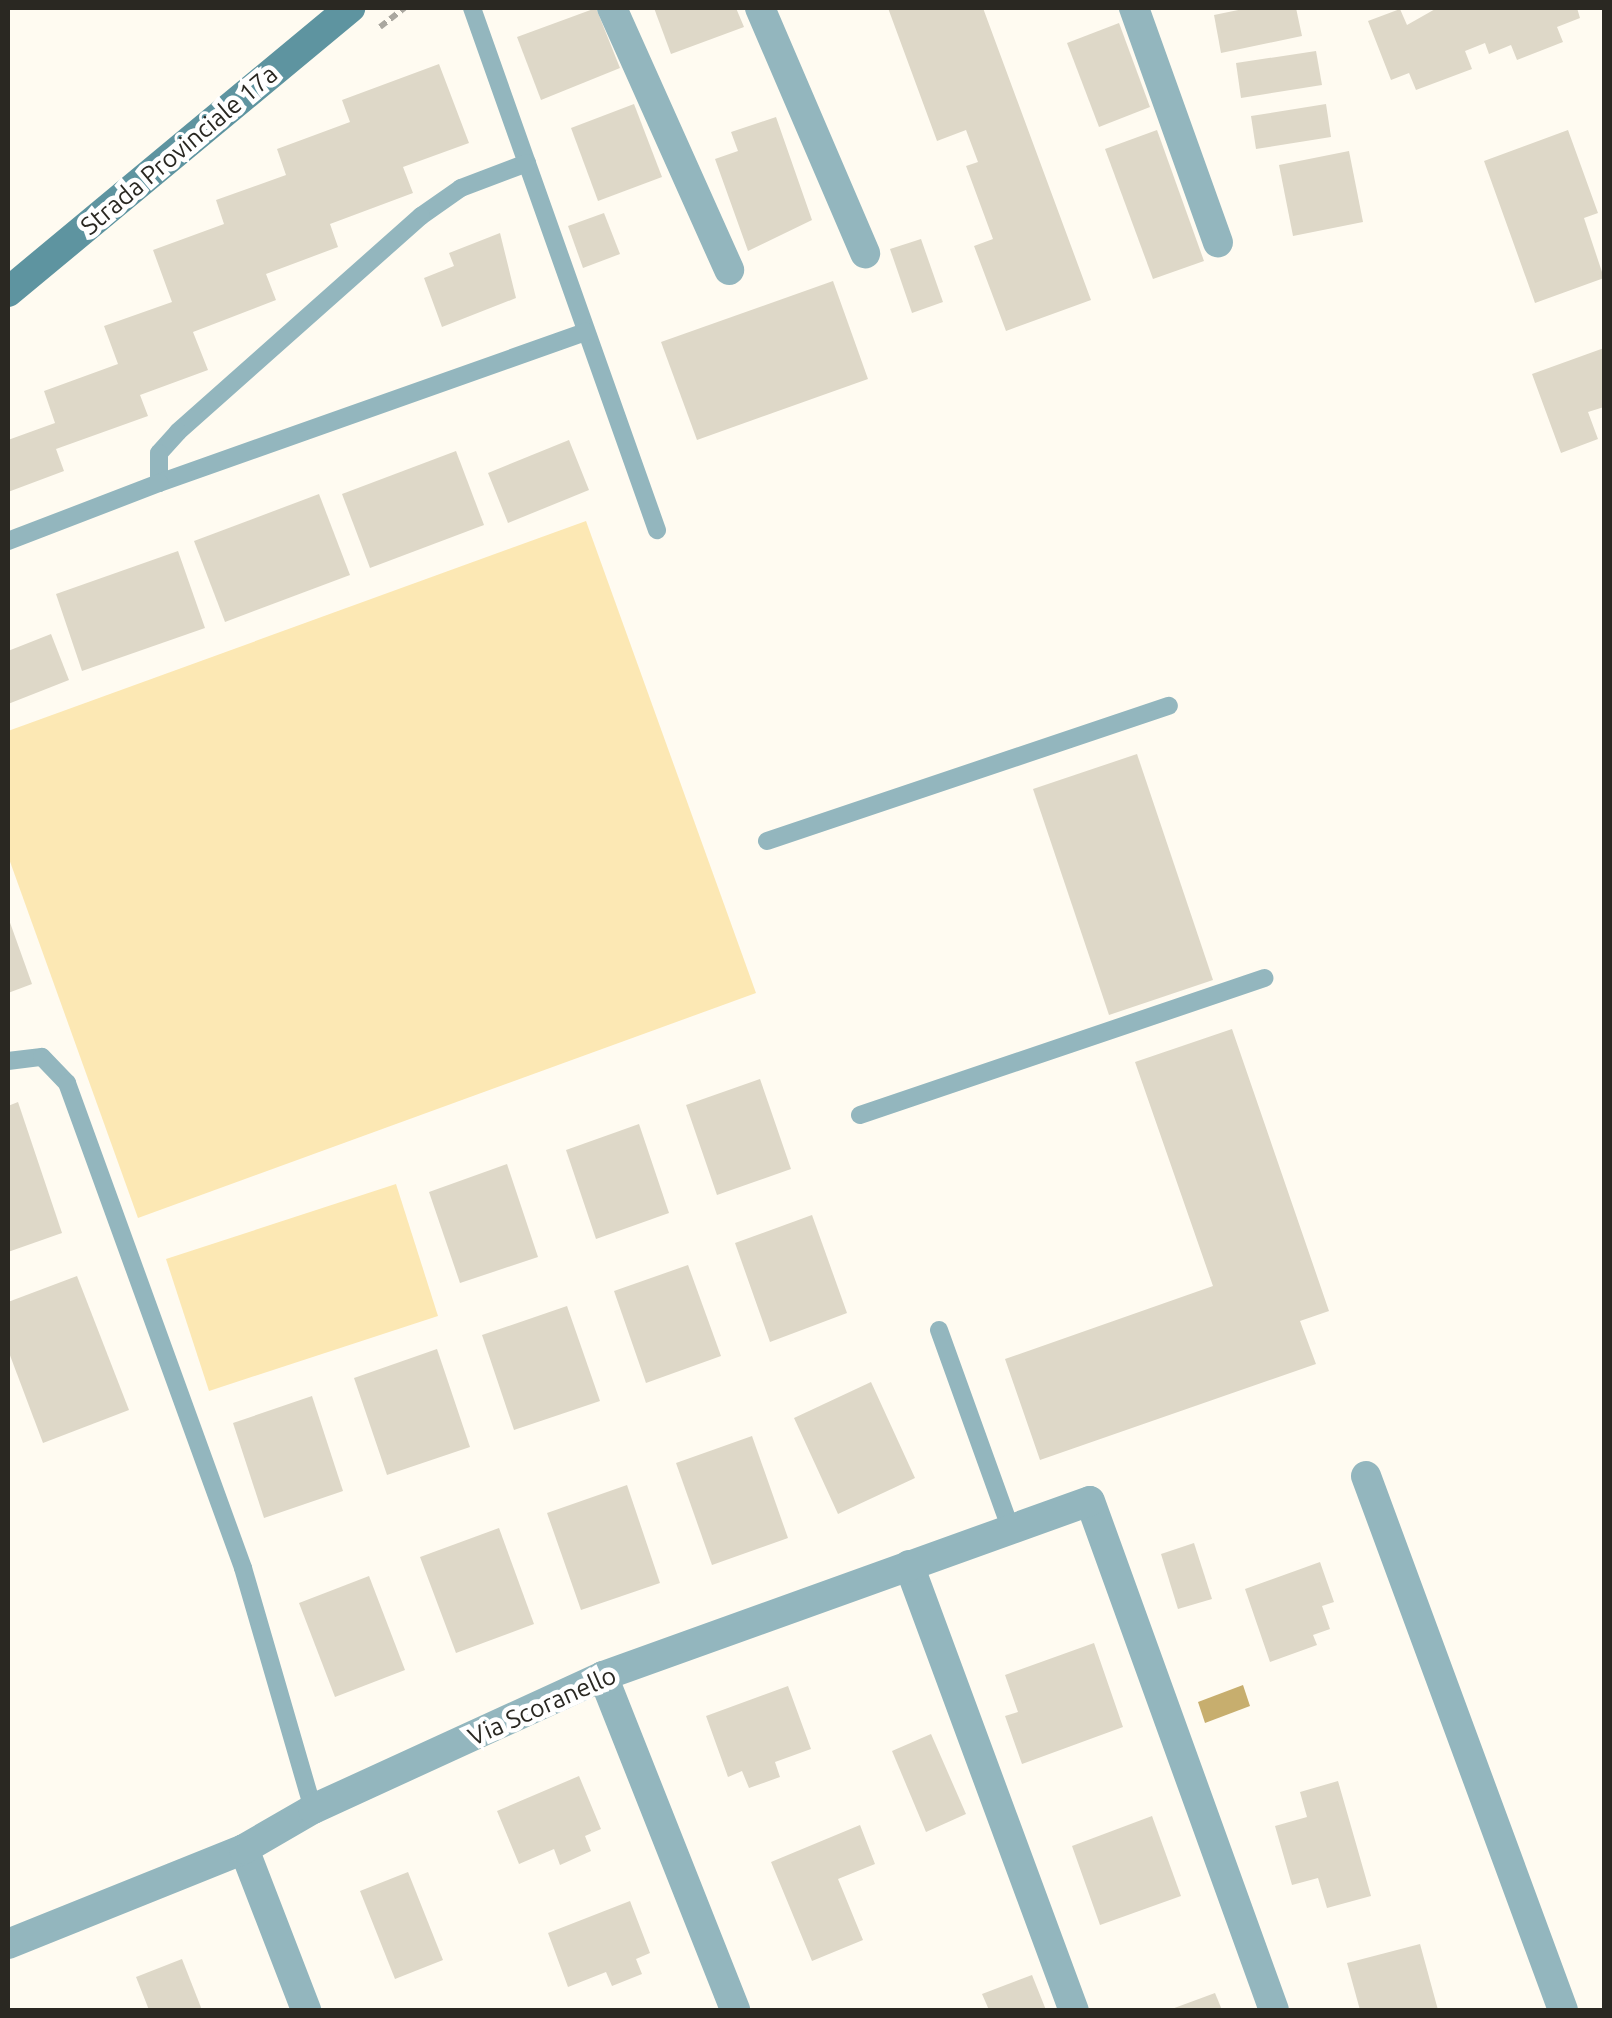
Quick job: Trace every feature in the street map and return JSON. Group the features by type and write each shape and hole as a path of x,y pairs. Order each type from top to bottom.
{"main road":[{"name":"Strada Provinciale 17a","path":"8,292 350,8"}],"street":[{"path":"612,8 729,270"},
{"path":"760,8 864,253"},
{"path":"1134,8 1218,242"},
{"path":"1366,1476 1563,2010"},
{"name":"Via Scoranello","path":"8,1944 244,1849 314,1809 603,1676 1090,1501 1274,2010"},
{"path":"909,1565 1074,2010"},
{"path":"603,1676 735,2010"},
{"path":"244,1849 306,2010"}],"lane":[{"path":"472,8 657,530"},
{"path":"159,483 159,454 178,432 422,216 472,183 527,163"},
{"path":"8,541 159,483 586,332"},
{"path":"768,841 1168,706"},
{"path":"860,1115 1264,978"},
{"path":"8,1060 42,1057 67,1082 243,1568 314,1809"},
{"path":"939,1330 1011,1530"}],"shaded area":[{"path":"586,521 756,993 138,1218 8,856 8,731"},
{"path":"396,1184 438,1316 209,1391 166,1259"},
{"path":"1243,1685 1250,1706 1205,1723 1198,1702"}],"building":[{"path":"596,8 620,68 541,100 517,37"},
{"path":"654,8 736,8 744,27 671,54"},
{"path":"888,8 983,8 1091,300 1006,331 974,246 993,239 966,166 978,162 966,130 937,141"},
{"path":"1248,8 1296,8 1302,36 1221,53 1214,15"},
{"path":"1437,8 1577,8 1580,18 1557,27 1563,42 1517,60 1511,45 1489,54 1485,43 1465,51 1472,69 1416,90 1409,73 1391,80 1368,21 1400,9 1407,25"},
{"path":"1119,23 1150,107 1099,127 1067,43"},
{"path":"1316,51 1322,85 1241,98 1236,63"},
{"path":"439,64 469,143 403,167 413,193 330,224 338,247 266,274 276,300 193,332 208,370 140,395 148,416 56,449 64,471 8,492 8,440 55,423 44,391 118,364 104,326 172,302 153,250 224,224 216,200 286,175 277,149 350,122 342,100"},
{"path":"634,104 662,177 598,201 571,128"},
{"path":"1326,104 1331,137 1256,149 1251,116"},
{"path":"776,117 812,220 748,251 715,159 738,151 731,132"},
{"path":"1157,130 1204,261 1153,279 1105,149"},
{"path":"1568,130 1598,213 1584,218 1604,278 1535,303 1484,161"},
{"path":"1349,151 1363,222 1293,236 1279,165"},
{"path":"604,213 620,254 583,268 568,226"},
{"path":"500,233 516,298 442,327 424,278 454,266 449,253"},
{"path":"921,239 943,302 912,313 890,249"},
{"path":"833,281 868,379 697,440 661,342"},
{"path":"1604,348 1604,407 1588,412 1598,439 1561,453 1532,374"},
{"path":"569,440 589,490 508,523 488,473"},
{"path":"456,451 484,525 370,568 342,494"},
{"path":"319,494 350,575 225,622 194,541"},
{"path":"178,551 205,628 82,671 56,594"},
{"path":"51,634 69,680 8,704 8,651"},
{"path":"1137,754 1213,980 1109,1015 1033,789"},
{"path":"8,917 32,984 8,993"},
{"path":"1232,1029 1329,1311 1300,1321 1316,1364 1040,1460 1005,1359 1213,1286 1135,1062"},
{"path":"760,1079 791,1169 717,1195 686,1105"},
{"path":"18,1102 62,1233 8,1252 8,1106"},
{"path":"639,1124 669,1213 596,1239 566,1150"},
{"path":"507,1164 538,1257 460,1283 429,1192"},
{"path":"812,1215 847,1313 770,1342 735,1243"},
{"path":"688,1265 721,1356 646,1383 614,1291"},
{"path":"77,1276 129,1410 43,1443 8,1350 8,1302"},
{"path":"567,1306 600,1401 514,1430 482,1335"},
{"path":"437,1349 470,1447 387,1475 354,1378"},
{"path":"871,1382 915,1478 838,1514 794,1418"},
{"path":"312,1396 343,1491 264,1518 233,1423"},
{"path":"752,1436 788,1538 712,1565 676,1463"},
{"path":"627,1485 660,1583 581,1610 547,1513"},
{"path":"499,1528 534,1624 456,1653 420,1557"},
{"path":"1194,1543 1212,1599 1178,1609 1161,1554"},
{"path":"1320,1562 1334,1602 1322,1606 1330,1629 1313,1635 1317,1645 1270,1662 1245,1589"},
{"path":"369,1576 405,1670 335,1697 299,1603"},
{"path":"1094,1643 1123,1727 1022,1764 1005,1716 1018,1712 1005,1675"},
{"path":"788,1686 811,1749 775,1762 780,1777 749,1788 742,1771 728,1777 706,1716"},
{"path":"931,1734 966,1814 926,1832 892,1751"},
{"path":"579,1776 601,1829 585,1836 591,1851 560,1865 554,1849 519,1864 497,1811"},
{"path":"1338,1781 1371,1896 1327,1908 1318,1878 1292,1885 1275,1826 1307,1817 1300,1792"},
{"path":"1152,1816 1181,1896 1100,1925 1072,1846"},
{"path":"860,1825 875,1864 838,1879 863,1940 812,1961 771,1862"},
{"path":"408,1872 443,1960 395,1979 360,1891"},
{"path":"630,1901 650,1953 636,1959 642,1974 612,1986 606,1972 568,1987 548,1933"},
{"path":"1420,1944 1438,2010 1360,2010 1347,1963"},
{"path":"182,1959 202,2010 149,2010 136,1977"},
{"path":"1032,1975 1046,2010 989,2010 982,1994"},
{"path":"1215,1993 1222,2010 1169,2010"}]}
